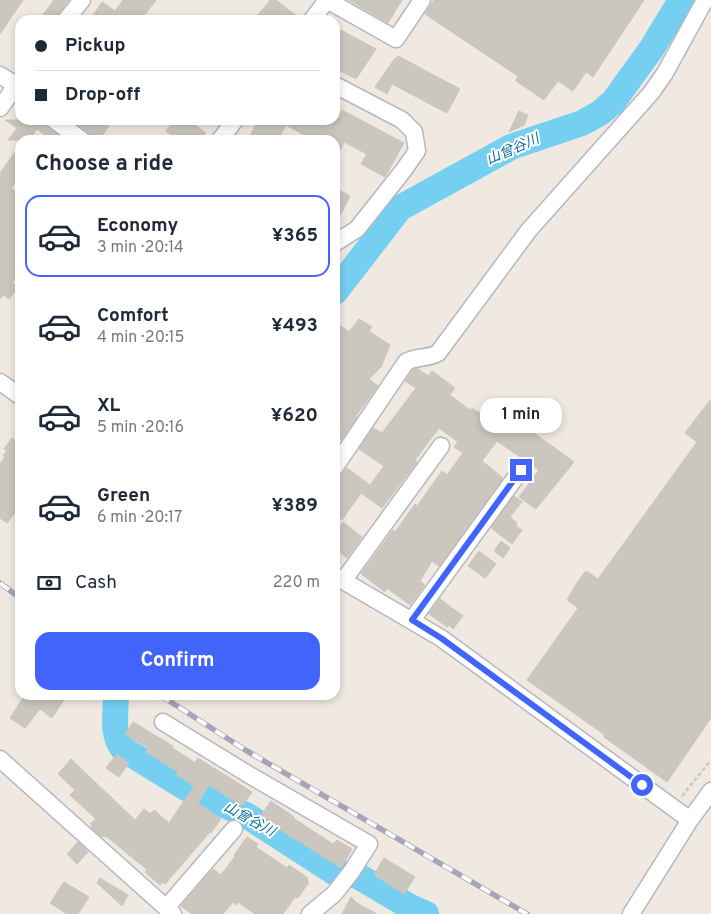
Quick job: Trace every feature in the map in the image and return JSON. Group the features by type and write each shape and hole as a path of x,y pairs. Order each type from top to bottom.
{"street":[{"path":"70,15 82,0"},
{"path":"316,15 327,0 396,39 422,0"},
{"path":"340,460 406,362 412,359 431,357 438,353 529,230 651,94 666,74 705,0"},
{"path":"0,75 15,86"},
{"path":"340,88 402,120 414,132 416,150 403,171 357,229 340,240"},
{"path":"0,108 15,89"},
{"path":"61,125 75,135"},
{"path":"0,382 15,392"},
{"path":"340,578 441,446"},
{"path":"412,620 521,470"},
{"path":"340,580 441,638 690,820"},
{"path":"163,722 251,776 369,844 352,871 334,894 310,914"},
{"path":"0,758 170,911 234,828"},
{"path":"631,914 711,790"}],"path":[{"path":"673,808 711,760"}],"building":[{"path":"0,0 23,0 0,34"},
{"path":"54,0 69,0 58,15 43,15"},
{"path":"123,0 156,0 145,15 93,15 102,2 115,11"},
{"path":"270,0 276,0 296,15 258,15"},
{"path":"349,0 402,0 388,23"},
{"path":"434,0 644,0 593,77 586,72 573,91 558,81 544,100 516,81 518,76 425,14"},
{"path":"340,30 376,49 356,79 340,71"},
{"path":"398,56 460,89 447,113 392,84 387,94 375,87"},
{"path":"342,110 404,143 385,177 361,164 367,154 344,142 340,150 340,135 304,135 286,125 340,125 340,113"},
{"path":"519,111 528,115 524,125 509,132"},
{"path":"5,120 15,120 15,125 46,125 58,135 45,135 37,129 33,135 15,135 15,140 8,140 17,128"},
{"path":"78,125 109,126 103,135 90,135"},
{"path":"171,125 196,125 206,133 204,135 171,135 166,131"},
{"path":"256,125 286,125 281,135 250,135"},
{"path":"15,152 15,182 11,188 15,191 15,278 12,283 15,285 15,291 9,299 3,295 0,299 0,173"},
{"path":"340,191 350,196 340,215"},
{"path":"359,319 372,327 369,331 390,345 381,367 369,379 378,386 341,440 340,327 341,326 349,332"},
{"path":"417,368 428,376 432,371 455,388 450,395 470,410 472,408 481,414 484,410 510,428 516,420 574,462 536,509 519,497 539,470 497,441 482,461 503,478 439,566 432,561 420,581 424,586 410,605 387,588 385,592 361,574 393,530 395,532 415,504 417,506 442,471 447,475 463,453 454,447 458,442 439,428 415,460 417,462 382,508 361,493 342,520 340,519 340,477 347,468 370,485 384,466 359,449 373,428 382,433 416,388 405,381 413,370"},
{"path":"711,399 711,718 667,782 527,680 578,608 567,600 578,581 586,571 598,579 697,442 685,433"},
{"path":"12,438 15,440 15,513 7,523 0,518 0,464 5,457 3,455 7,451 4,449"},
{"path":"514,496 522,502 510,517 517,523 516,526 522,530 512,544 491,528"},
{"path":"343,522 362,537 347,558 340,553 340,527"},
{"path":"501,541 510,548 503,558 494,551"},
{"path":"479,551 496,564 485,578 468,566"},
{"path":"440,599 463,616 453,629 429,614"},
{"path":"22,700 64,700 52,718 40,709 25,728 10,718"},
{"path":"133,722 173,746 172,748 195,763 198,758 252,792 242,806 209,785 198,803 221,819 211,833 165,884 162,882 160,885 145,872 147,870 145,868 106,836 102,837 91,827 93,826 90,824 96,819 70,795 75,790 58,774 71,759 135,820 144,809 150,814 154,810 169,823 194,786 176,774 178,772 146,752 148,748 125,734"},
{"path":"117,754 129,763 119,777 106,768"},
{"path":"271,801 333,844 337,840 352,849 341,868 260,817"},
{"path":"247,837 258,844 256,847 287,868 289,865 308,878 309,882 298,898 295,897 283,914 255,914 238,902 236,905 233,902 223,914 192,914 181,906 213,869 221,875"},
{"path":"78,842 88,852 77,864 67,854"},
{"path":"384,858 415,877 404,894 374,875"},
{"path":"100,878 128,895 122,906 97,883"},
{"path":"64,882 89,897 78,914 67,914 50,903"},
{"path":"351,897 357,903 377,914 342,914"}],"waterway":[{"name":"山曾谷川","path":"340,286 400,208 511,147 582,123 600,113 613,102 652,48 681,0"},
{"name":"山曾谷川","path":"116,700 117,737 123,749 186,788 246,815 334,872 358,876 410,907 426,914"}],"railway":[{"path":"0,583 15,594"},
{"path":"168,700 247,751 527,914"}],"route":[{"path":"521,470 412,620 441,638 642,785"}]}
